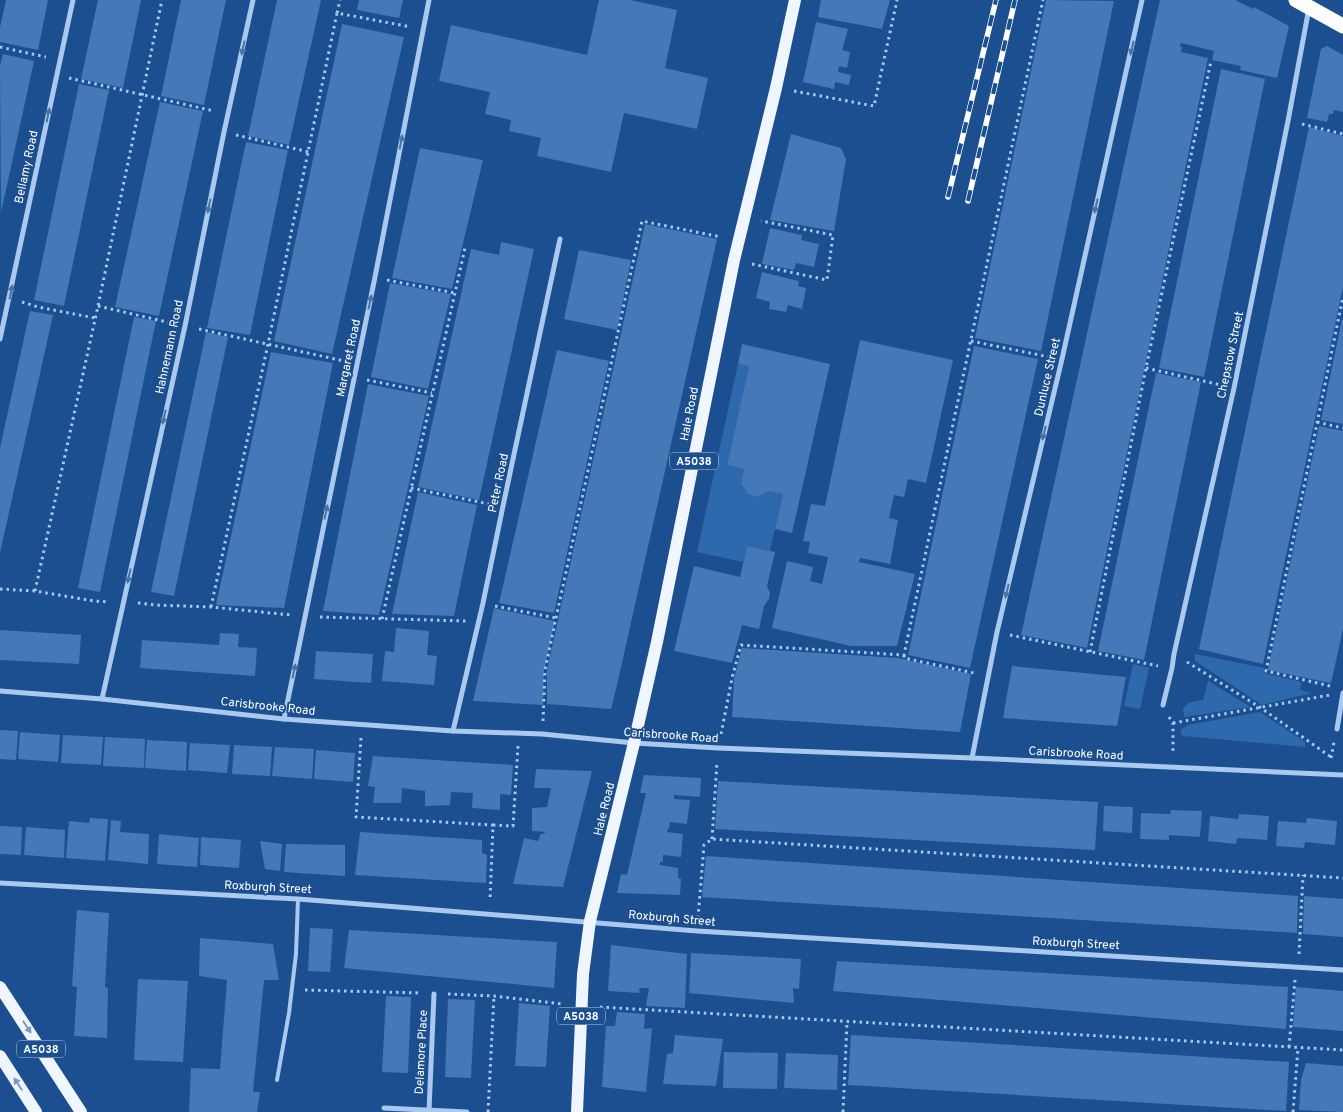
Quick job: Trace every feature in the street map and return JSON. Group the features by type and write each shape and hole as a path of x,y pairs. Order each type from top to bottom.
{"highway":[{"path":"1303,3 1343,26"}],"main road":[{"name":"Hale Road","path":"590,921 657,642 743,218 776,88 795,0"},
{"name":"A5038","path":"577,1112 583,974 590,921"},
{"name":"A5038","path":"0,986 81,1112"},
{"name":"A5038","path":"0,1056 32,1109"}],"street":[{"name":"Bellamy Road","path":"0,339 73,0"},
{"name":"Hahnemann Road","path":"102,698 185,326 253,0"},
{"name":"Margaret Road","path":"284,719 375,277 429,0"},
{"name":"Dunluce Street","path":"972,758 998,632 1062,360 1142,0"},
{"name":"Chepstow Street","path":"1163,705 1234,388 1288,121 1303,3"},
{"name":"Peter Road","path":"453,731 479,622 560,239"},
{"name":"Carisbrooke Road","path":"0,691 102,698 284,719 453,731 542,734 634,743 1343,775"},
{"path":"1337,729 1343,693"},
{"name":"Roxburgh Street","path":"0,883 298,899 697,931 1343,970"},
{"name":"Delamore Place","path":"429,1111 434,994"},
{"path":"384,1110 467,1112"}],"lane":[{"path":"277,1080 290,1014 296,954 298,899"}],"path":[{"path":"35,591 98,306 162,0"},
{"path":"211,607 340,0"},
{"path":"776,88 874,106 897,0"},
{"path":"904,655 1043,0"},
{"path":"338,13 423,30"},
{"path":"0,47 60,60"},
{"path":"1090,652 1146,368 1211,61"},
{"path":"56,75 228,114"},
{"path":"1288,121 1343,134"},
{"path":"224,132 309,152"},
{"path":"734,260 827,280 834,235 743,218"},
{"path":"542,734 545,670 642,221 739,240"},
{"path":"382,619 465,248"},
{"path":"375,277 455,293"},
{"path":"1333,687 1266,671 1343,297"},
{"path":"9,298 38,307 95,318"},
{"path":"98,306 357,364"},
{"path":"971,341 1062,360"},
{"path":"1146,368 1234,388"},
{"path":"354,378 432,393"},
{"path":"1317,422 1343,428"},
{"path":"411,488 503,506"},
{"path":"0,589 35,591 94,601 211,607 305,616 479,622"},
{"path":"483,603 556,618"},
{"path":"998,632 1172,668"},
{"path":"712,839 718,748 732,678 741,645 904,655 904,658 989,676"},
{"path":"1174,654 1260,708 1331,757"},
{"path":"1173,723 1343,693"},
{"path":"1163,705 1173,723 1174,749 1171,768"},
{"path":"362,725 356,817 493,826 512,826 519,734"},
{"path":"1333,775 1331,757 1337,729"},
{"path":"490,914 493,826"},
{"path":"697,931 704,844 712,839 1343,878"},
{"path":"1289,1047 1303,875"},
{"path":"292,989 494,996 582,1006 1343,1050"},
{"path":"488,1112 494,996"},
{"path":"843,1112 847,1022"},
{"path":"1293,1112 1298,1048"}],"shaded area":[{"path":"738,364 749,366 727,465 744,469 741,484 748,494 758,497 769,491 783,494 770,551 747,546 743,562 697,552"},
{"path":"1195,654 1264,668 1264,673 1301,682 1300,690 1312,693 1262,705 1195,661"},
{"path":"1133,664 1149,668 1140,709 1124,706"},
{"path":"1208,681 1251,707 1184,717 1183,709 1187,704 1203,700"},
{"path":"1260,712 1305,742 1305,747 1183,736 1181,734 1181,729 1188,725"}],"building":[{"path":"6,0 48,0 38,50 0,42 0,27"},
{"path":"98,0 141,0 123,88 81,79"},
{"path":"181,0 226,0 204,105 161,96"},
{"path":"277,0 321,0 289,145 248,136"},
{"path":"359,0 403,0 399,18 357,10"},
{"path":"599,0 630,0 677,10 665,68 708,78 697,129 624,113 611,172 537,156 541,138 509,131 511,120 485,114 490,92 439,81 451,25 587,55"},
{"path":"821,0 890,0 882,29 818,17"},
{"path":"1046,0 1114,1 1041,351 975,338"},
{"path":"1160,0 1235,0 1253,9 1254,7 1289,26 1277,78 1240,70 1241,66 1212,60 1214,51 1181,43 1181,52 1208,58 1087,648 1021,635"},
{"path":"816,22 848,29 842,50 850,52 847,68 839,66 838,72 851,75 849,85 835,82 834,89 803,82"},
{"path":"342,24 404,37 332,354 274,341"},
{"path":"1327,46 1343,55 1343,112 1334,110 1333,114 1329,114 1327,122 1307,118 1321,49"},
{"path":"3,54 34,61 1,213 0,66"},
{"path":"1221,69 1265,79 1204,377 1159,368"},
{"path":"79,84 109,90 64,306 34,300"},
{"path":"160,102 203,111 159,316 115,307"},
{"path":"1309,127 1343,136 1343,287 1263,664 1199,649"},
{"path":"791,134 841,148 846,159 834,231 770,220"},
{"path":"246,142 288,150 250,335 207,328"},
{"path":"420,148 483,160 452,289 392,278"},
{"path":"645,224 717,239 611,709 547,704 547,670"},
{"path":"770,228 802,235 801,240 819,244 814,267 796,263 794,270 762,264"},
{"path":"501,242 534,249 479,500 418,487 471,249 499,255"},
{"path":"579,250 631,260 617,330 564,319"},
{"path":"762,272 799,281 798,286 806,288 802,309 788,305 786,312 769,309 770,302 756,298"},
{"path":"390,283 451,294 428,389 371,377"},
{"path":"30,311 53,315 0,553 0,448"},
{"path":"134,317 156,321 100,592 78,588"},
{"path":"1343,320 1343,424 1321,420"},
{"path":"206,332 228,337 174,596 151,592"},
{"path":"860,340 953,360 926,483 908,479 904,497 894,495 889,518 898,520 890,564 860,558 859,562 915,574 897,646 851,646 772,628 787,561 813,567 810,581 822,584 828,557 808,553 810,542 803,541 811,504 825,506"},
{"path":"742,344 830,364 792,533 775,529 783,494 769,491 758,497 748,494 741,484 744,469 727,465 749,366 738,364"},
{"path":"974,346 1038,359 970,668 908,655"},
{"path":"557,350 609,361 554,613 499,603"},
{"path":"271,352 333,363 284,608 216,605"},
{"path":"1156,373 1201,382 1144,660 1098,651"},
{"path":"368,384 429,396 379,615 323,611"},
{"path":"1319,426 1343,431 1343,629 1331,683 1268,670"},
{"path":"418,492 477,505 454,616 392,614"},
{"path":"747,546 775,552 767,586 770,593 769,599 764,606 759,629 742,625 732,663 674,651 694,566 740,577"},
{"path":"494,608 555,621 544,671 543,705 473,701"},
{"path":"396,628 429,631 427,655 437,656 434,685 382,681 385,651 394,652"},
{"path":"0,630 81,635 79,664 0,660"},
{"path":"220,633 239,634 238,647 257,648 255,676 140,668 142,640 219,645"},
{"path":"742,648 898,658 971,674 960,732 732,717 734,679"},
{"path":"316,651 373,654 371,683 314,679"},
{"path":"1012,666 1126,677 1117,726 1003,718"},
{"path":"0,730 18,731 16,760 0,759"},
{"path":"20,732 60,735 58,762 18,759"},
{"path":"63,735 103,737 101,765 61,763"},
{"path":"105,737 145,739 144,768 103,766"},
{"path":"147,740 187,742 186,771 145,768"},
{"path":"190,743 230,745 227,773 188,770"},
{"path":"234,745 272,747 270,776 232,774"},
{"path":"275,747 314,749 312,779 272,776"},
{"path":"316,750 355,753 353,782 314,779"},
{"path":"373,756 513,765 511,795 500,794 500,810 472,808 473,793 451,792 450,805 425,806 425,791 402,788 401,803 373,803 375,787 368,786"},
{"path":"536,769 592,771 563,887 513,884 524,838 538,841 540,835 546,832 532,831 532,808 547,807 551,788 534,788"},
{"path":"644,775 701,778 700,797 674,795 674,799 690,800 687,824 670,822 667,832 683,834 681,857 663,855 663,862 660,862 660,865 678,868 678,878 681,879 680,895 617,893 621,874 627,875 646,793 640,793"},
{"path":"718,781 1098,802 1095,850 715,829"},
{"path":"1104,806 1133,807 1132,833 1103,831"},
{"path":"1171,810 1202,811 1200,837 1169,835 1169,840 1140,839 1141,813 1170,814"},
{"path":"1239,814 1269,816 1267,840 1237,838 1236,844 1208,841 1210,816 1238,819"},
{"path":"90,818 108,819 105,861 66,858 69,821 89,823"},
{"path":"1307,818 1337,821 1335,845 1305,842 1304,848 1276,846 1278,821 1306,823"},
{"path":"111,820 121,821 120,832 149,834 148,864 108,860"},
{"path":"0,826 22,827 21,855 0,854"},
{"path":"26,827 65,830 64,858 24,855"},
{"path":"360,832 482,840 482,853 487,855 486,883 355,875"},
{"path":"159,834 199,838 197,867 157,864"},
{"path":"201,837 241,840 239,868 200,865"},
{"path":"260,841 282,844 280,871 265,869"},
{"path":"286,844 345,845 345,876 284,872"},
{"path":"706,856 1298,896 1297,933 702,897"},
{"path":"1304,896 1343,899 1343,937 1303,934"},
{"path":"77,910 109,913 105,987 108,988 107,1038 74,1036 77,987 72,986"},
{"path":"310,928 333,929 330,972 308,971"},
{"path":"349,930 557,942 554,988 344,968"},
{"path":"200,938 273,944 279,980 264,980 253,1092 260,1092 257,1112 189,1112 191,1068 220,1069 227,980 199,976"},
{"path":"611,945 687,954 685,1008 646,1006 649,988 639,988 640,993 608,991"},
{"path":"691,953 801,959 799,989 793,988 794,1003 689,993"},
{"path":"837,961 1288,987 1286,1029 833,991"},
{"path":"138,979 188,981 183,1062 134,1060"},
{"path":"1296,987 1343,991 1343,1031 1293,1027"},
{"path":"386,996 411,997 408,1073 382,1072"},
{"path":"448,999 475,1000 471,1078 445,1077"},
{"path":"519,1003 550,1006 546,1067 515,1066"},
{"path":"617,1012 645,1014 644,1029 652,1028 646,1092 602,1087 606,1026 615,1026"},
{"path":"675,1035 723,1039 716,1086 663,1084 667,1054 673,1053"},
{"path":"851,1035 1289,1062 1286,1111 848,1085"},
{"path":"724,1052 778,1053 777,1089 723,1088"},
{"path":"786,1053 838,1055 837,1090 784,1088"},
{"path":"1306,1063 1343,1066 1343,1112 1299,1110 1301,1080"}],"railway":[{"path":"948,197 996,0"},
{"path":"968,201 1015,0"}]}
